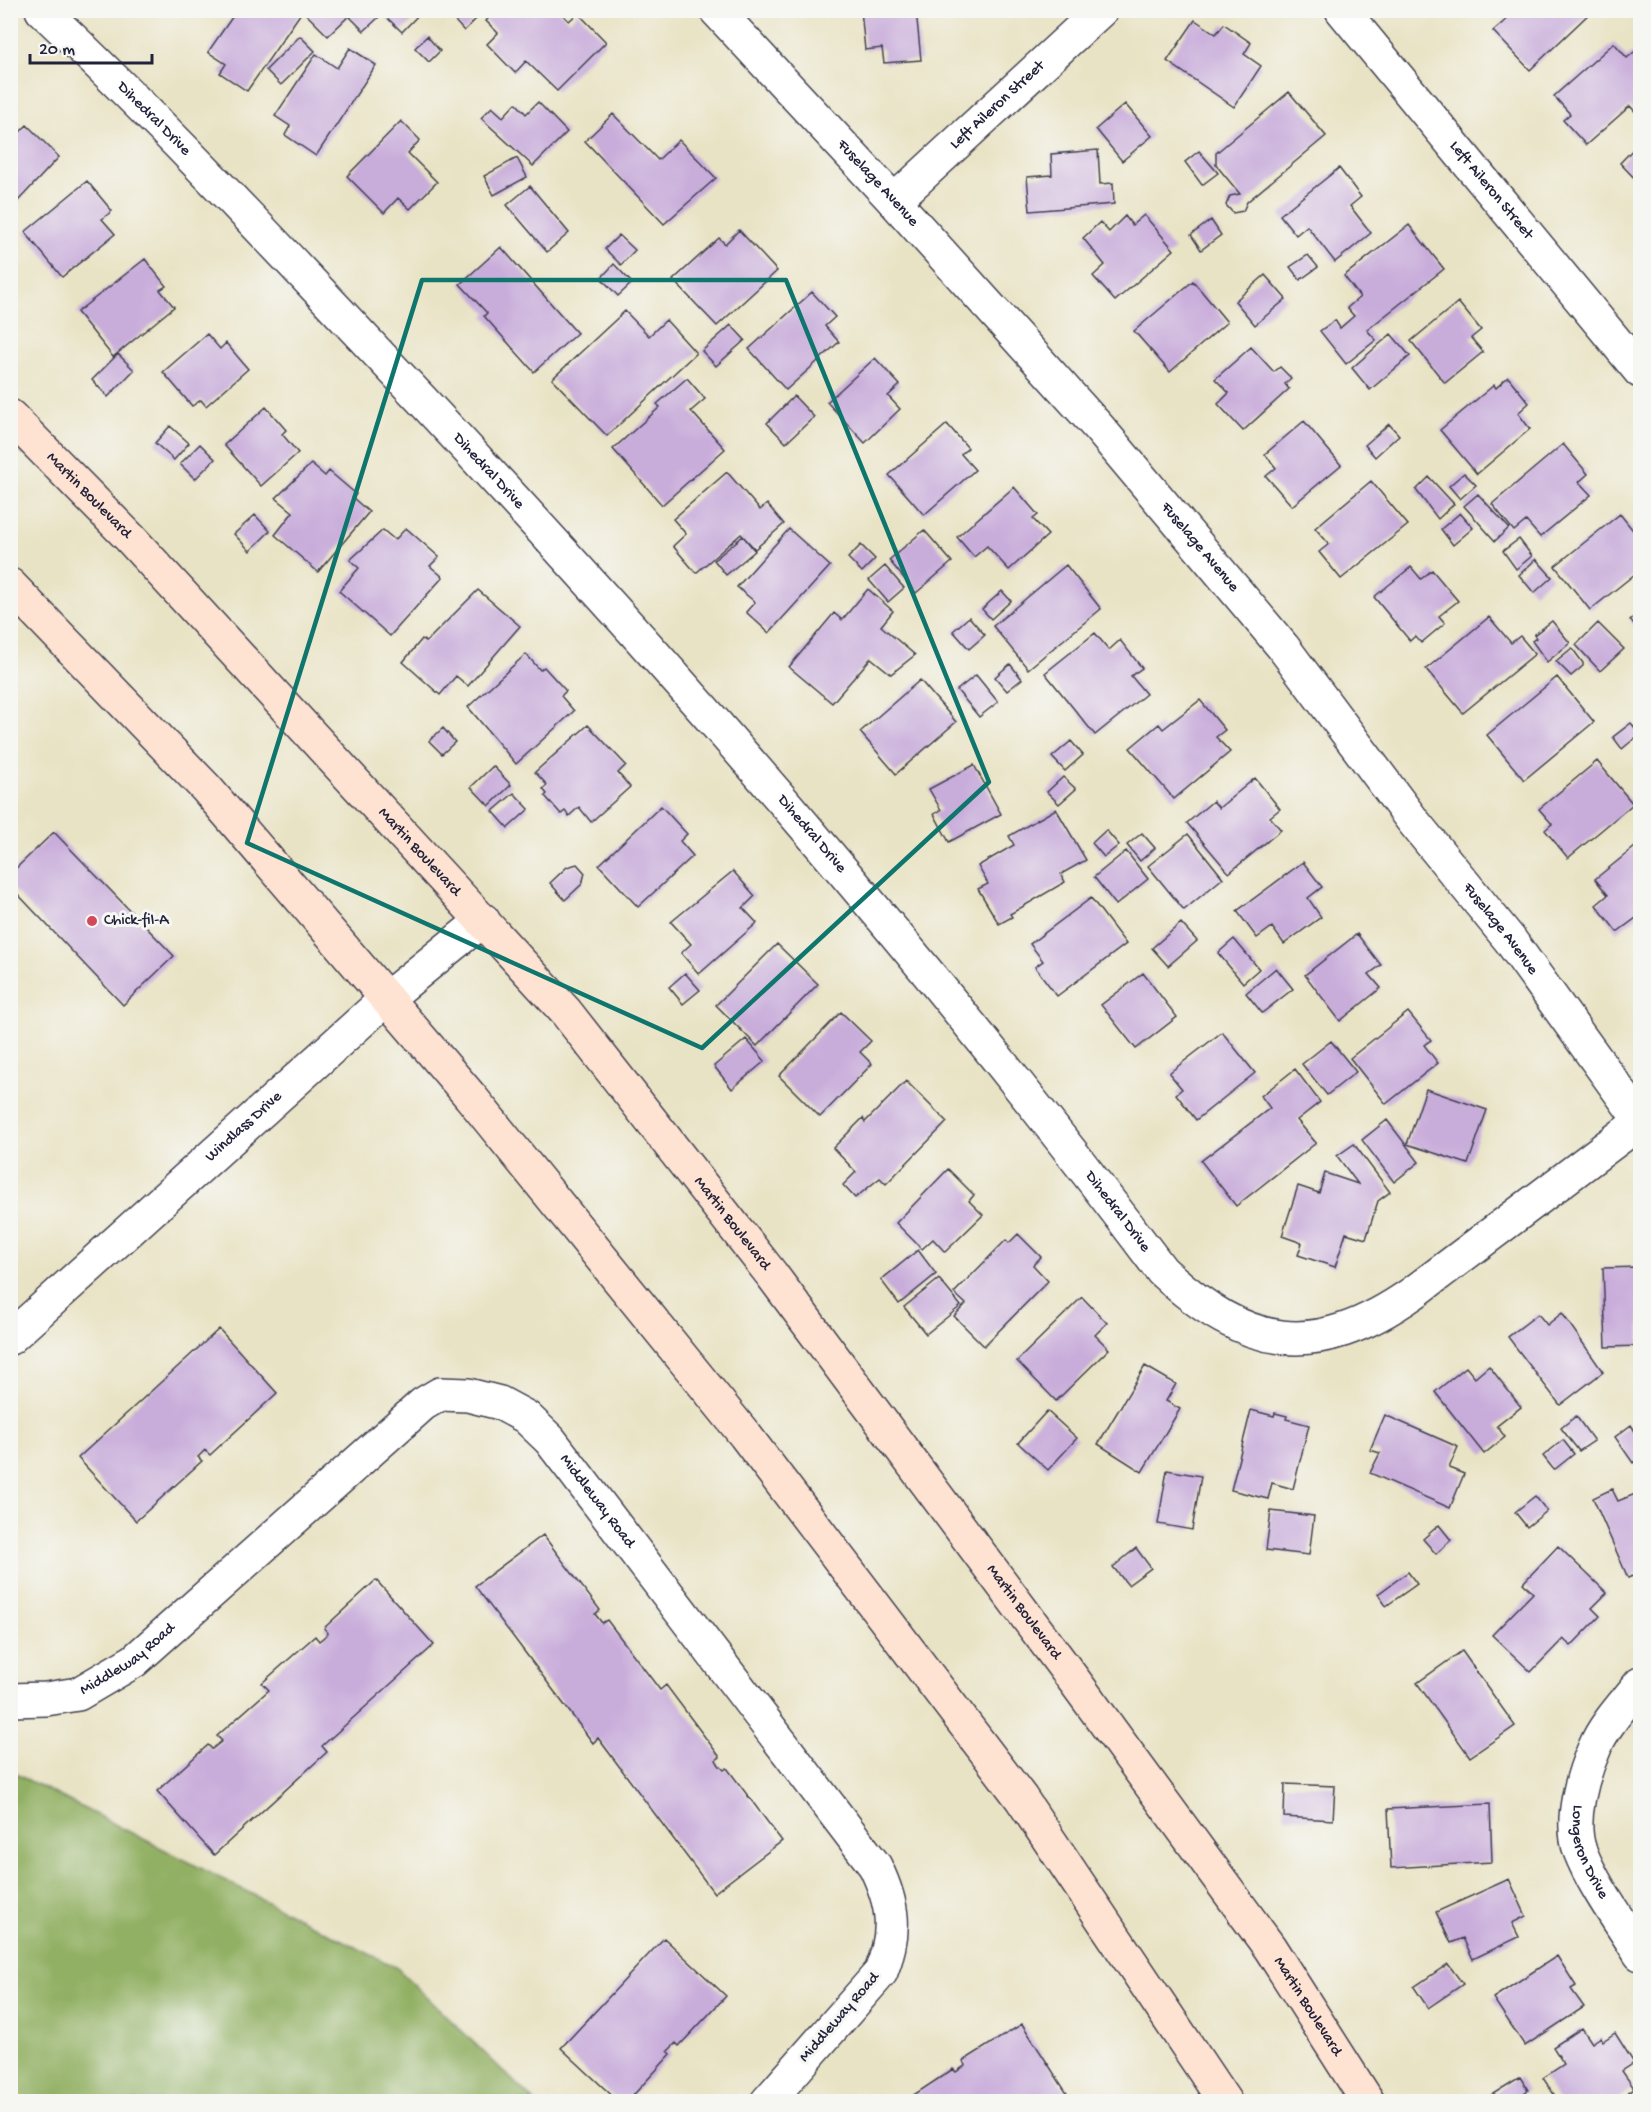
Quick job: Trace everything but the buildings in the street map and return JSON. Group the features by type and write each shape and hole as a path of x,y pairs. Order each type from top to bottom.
{"main road":[{"name":"Martin Boulevard","path":"10,416 130,538 566,1012 772,1275 1270,1948 1368,2102"},
{"path":"10,585 206,788 470,1096 745,1435 1021,1798 1225,2102"}],"street":[{"name":"Dihedral Drive","path":"42,10 87,52 263,232 553,541 759,771 972,1024 1162,1271 1191,1298 1230,1323 1263,1335 1296,1338 1353,1328 1383,1314 1413,1293 1641,1121"},
{"name":"Fuselage Avenue","path":"716,10 894,201 1099,428 1283,647 1413,821 1510,940 1641,1121"},
{"name":"Left Aileron Street","path":"894,201 1101,10"},
{"name":"Left Aileron Street","path":"1342,10 1641,371"},
{"name":"Windlass Drive","path":"10,1338 387,998 483,920"},
{"name":"Middleway Road","path":"10,1700 46,1699 78,1694 134,1661 423,1404 440,1394 468,1395 500,1403 526,1417 550,1440 875,1866 888,1892 893,1924 888,1953 881,1972 767,2102"},
{"name":"Longeron Drive","path":"1641,1684 1595,1746 1584,1780 1576,1820 1579,1849 1602,1893 1641,1954"}],"highlighted area":[{"path":"422,280 786,280 989,782 702,1048 247,843"}],"green space":[{"path":"10,1771 397,1968 534,2101 11,2101"}],"place":[{"name":"Chick-fil-A","path":"92,921"}]}
